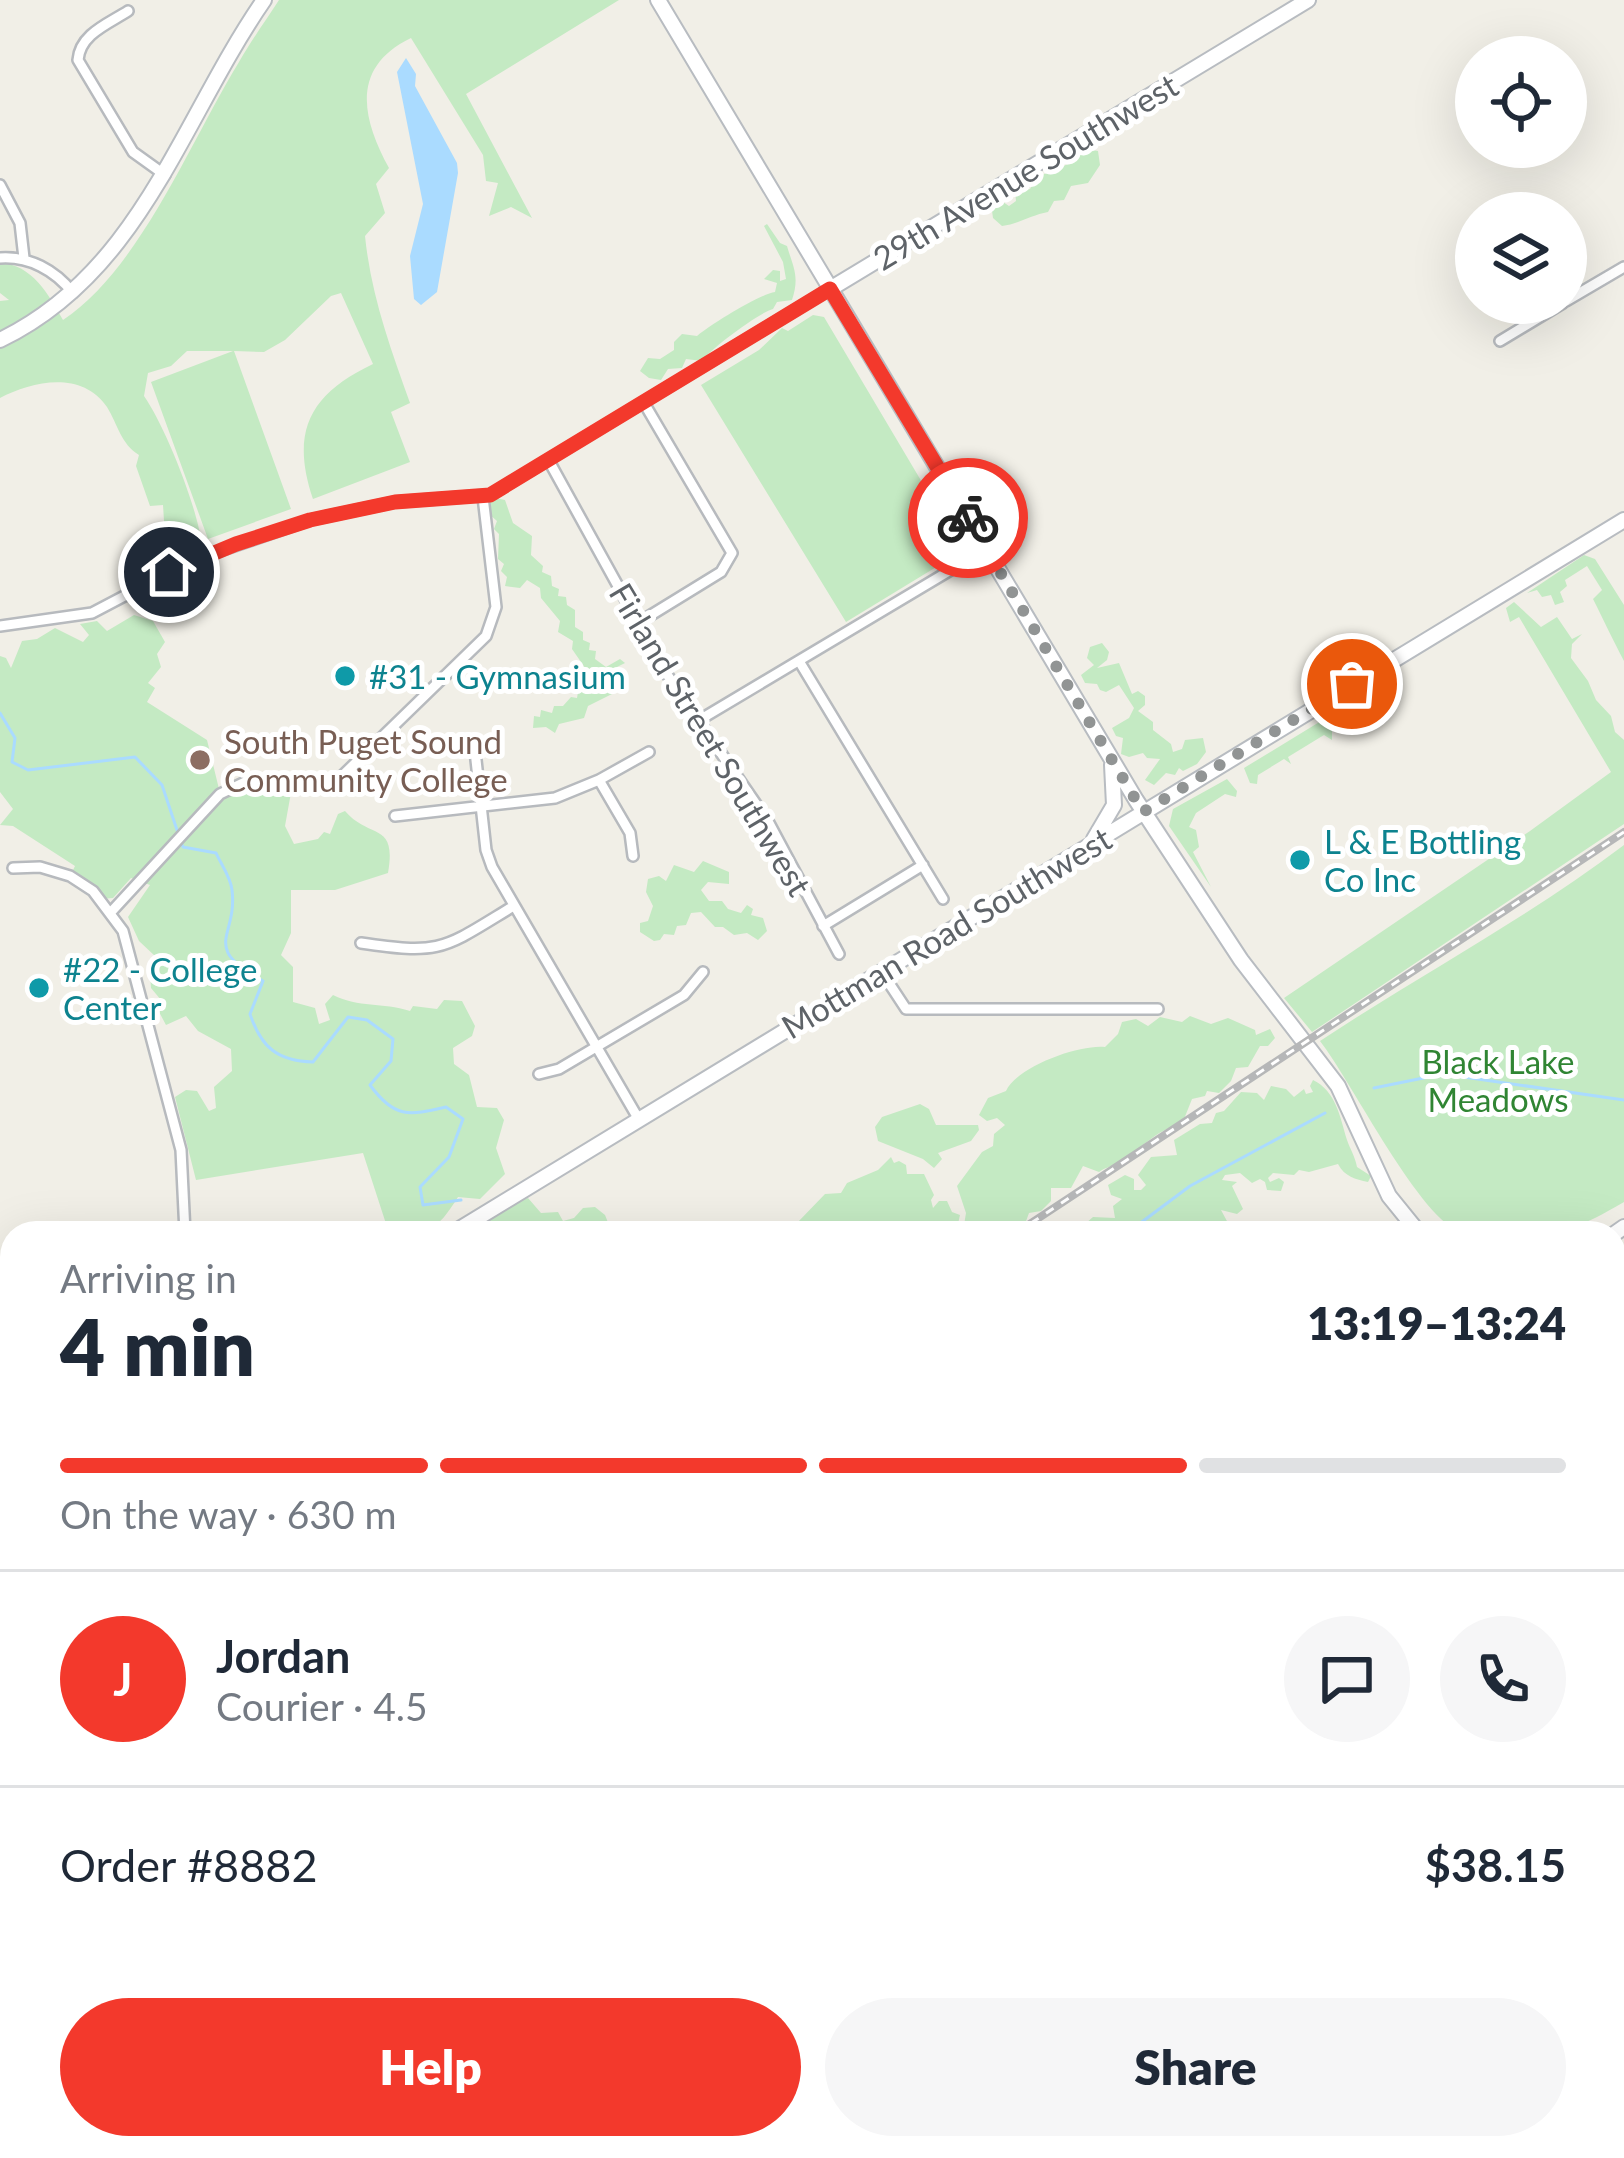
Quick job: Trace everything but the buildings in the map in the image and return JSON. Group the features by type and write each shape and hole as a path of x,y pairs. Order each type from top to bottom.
{"street":[{"path":"0,340 46,314 108,257 165,175 218,73 264,0"},
{"path":"658,0 1143,812 1240,960 1338,1086 1389,1196 1409,1221"},
{"name":"29th Avenue Southwest","path":"483,497 1308,0"},
{"path":"128,10 87,38 78,60 133,152 165,175"},
{"path":"0,185 20,223 24,258"},
{"path":"0,258 24,258 64,281 73,293"},
{"path":"1587,289 1624,266"},
{"path":"1500,341 1528,324"},
{"path":"638,623 721,572 731,558 729,543 644,403"},
{"name":"Firland Street Southwest","path":"549,460 696,722 769,823 839,954"},
{"path":"0,626 92,613 191,561 310,520 395,502 483,497 496,607 486,636 469,655 340,778 302,789 258,781 237,783 212,801 112,911"},
{"name":"Mottman Road Southwest","path":"472,1221 1624,520"},
{"path":"696,722 986,549"},
{"path":"799,661 943,899"},
{"path":"475,751 486,850 512,907 638,1118"},
{"path":"395,816 555,798 599,781 649,752"},
{"path":"1088,846 1114,805 1112,760"},
{"path":"599,781 630,833 633,856"},
{"path":"824,926 922,865"},
{"path":"8,870 40,867 70,876 93,891 123,931 181,1150 184,1221"},
{"path":"361,943 427,951 455,942 512,907"},
{"path":"881,971 906,1009 1158,1009"},
{"path":"539,1074 559,1069 683,994 703,972"}],"green space":[{"path":"279,0 619,0 466,94 532,218 511,207 489,216 498,183 486,181 483,155 411,38 378,63 370,78 368,112 389,168 376,184 385,213 365,236 377,300 410,403 391,412 410,462 313,499 304,453 311,417 334,388 373,364 341,293 331,296 285,340 264,352 234,351 291,509 208,539 151,382 233,351 187,351 171,366 148,373 144,396 171,447 194,511 202,546 188,550 182,541 165,536 163,505 150,506 136,466 139,455 124,440 97,395 56,382 0,398 0,301 9,300 0,293 0,263 30,275 63,320 91,297 140,237"},
{"path":"1085,149 1098,151 1100,165 1088,183 1071,186 1064,200 1054,201 1048,212 1002,226 993,218 991,203 1000,200 1009,206 1016,201 1015,191 1030,189 1037,177 1073,162"},
{"path":"767,224 787,246 796,278 792,300 777,302 702,361 686,359 682,368 668,369 661,380 640,371 648,358 660,359 674,350 682,334 697,336 775,292 777,283 764,279 773,270 780,271 780,281 786,279"},
{"path":"813,315 824,317 961,548 846,622 701,385 759,350 782,328 788,331"},
{"path":"495,498 505,500 513,523 532,536 531,555 543,566 542,572 551,576 558,596 566,597 567,605 575,610 575,627 590,643 589,650 596,651 595,659 606,667 620,659 625,663 611,670 621,682 618,691 588,706 584,718 559,724 555,733 546,727 533,728 534,716 540,717 541,710 552,713 554,706 563,706 571,697 577,698 578,692 586,692 590,675 572,649 573,641 558,632 560,621 541,598 540,588 527,580 520,588 505,586 504,564 498,559 499,534 494,529 497,521 489,514 488,504"},
{"path":"1584,555 1595,559 1624,605 1624,661 1593,599 1602,590 1587,566 1565,580 1567,586 1560,592 1564,602 1555,605 1551,595 1542,597 1537,590 1527,593"},
{"path":"1514,602 1541,627 1557,617 1572,639 1582,634 1572,644 1571,658 1624,740 1624,824 1312,1032 1284,998 1611,772 1519,617 1510,622 1506,608"},
{"path":"134,615 153,621 165,642 157,654 161,667 148,683 155,688 147,702 207,740 220,793 237,783 292,787 285,826 294,844 330,834 338,814 345,811 385,838 388,873 335,890 291,890 291,933 281,955 293,967 293,1002 315,1008 319,1024 330,1020 325,1004 333,995 410,1011 413,1006 437,1009 444,1000 462,1001 475,1026 472,1036 453,1048 454,1064 469,1075 477,1107 497,1108 504,1120 496,1148 505,1174 480,1199 458,1197 439,1221 385,1221 363,1153 196,1180 175,1097 186,1090 197,1091 209,1111 216,1108 214,1087 232,1071 231,1049 198,1031 186,1016 166,1025 158,1010 161,1000 151,988 149,960 156,957 139,941 128,917 150,885 131,878 113,898 101,899 70,876 75,866 13,826 0,825 13,809 0,792 0,656 11,668 22,641 37,639 55,628 83,642 89,635 80,624 97,621 107,631"},
{"path":"1102,643 1109,652 1097,668 1119,663 1132,694 1138,691 1145,696 1145,705 1138,711 1153,722 1153,730 1171,744 1173,752 1182,749 1185,740 1203,738 1206,752 1197,764 1183,771 1179,768 1175,775 1166,773 1154,785 1145,780 1160,759 1143,753 1121,754 1123,738 1112,728 1129,718 1134,708 1119,685 1106,692 1097,684 1085,683 1081,675 1094,665 1087,658 1090,647"},
{"path":"1321,721 1332,729 1332,740 1324,735 1288,757 1291,764 1284,759 1258,775 1257,784 1250,783 1244,768"},
{"path":"1227,779 1236,797 1225,794 1196,813 1189,827 1196,830 1199,847 1193,852 1211,887 1169,826 1173,809"},
{"name":"Black Lake Meadows","path":"1624,845 1624,1202 1587,1221 1444,1221 1408,1178 1320,1041 1550,897"},
{"path":"703,861 729,872 729,884 708,882 701,890 709,901 722,901 728,909 741,913 747,905 753,909 751,915 763,918 767,931 758,940 715,927 701,912 691,913 686,925 677,926 674,935 664,934 660,940 640,932 640,923 648,921 653,906 646,892 648,879 659,876 666,881 674,865 694,872"},
{"path":"1190,1016 1211,1024 1228,1018 1255,1030 1256,1035 1270,1029 1275,1038 1268,1046 1260,1046 1248,1067 1236,1068 1219,1093 1207,1091 1192,1099 1182,1124 1164,1130 1099,1172 1083,1166 1071,1188 1051,1188 1051,1201 1041,1211 1029,1213 1026,1221 965,1221 957,1186 1005,1125 997,1118 987,1121 979,1115 988,1098 1006,1091 1023,1073 1051,1058 1105,1047 1122,1022 1136,1019 1148,1026 1160,1017 1182,1022"},
{"path":"1313,1080 1332,1098 1357,1167 1371,1176 1368,1182 1347,1175 1338,1164 1299,1170 1294,1175 1273,1173 1268,1178 1284,1182 1281,1191 1267,1190 1265,1182 1252,1183 1240,1173 1225,1175 1222,1180 1237,1182 1232,1186 1243,1209 1237,1214 1221,1210 1227,1221 1088,1221 1115,1218 1113,1206 1122,1199 1111,1195 1108,1185 1125,1175 1134,1179 1134,1190 1141,1190 1146,1185 1138,1175 1151,1157 1177,1155 1174,1140 1200,1124 1212,1123 1216,1113 1224,1111 1241,1092 1257,1093 1264,1100 1271,1086 1286,1089 1294,1097 1304,1089 1306,1094 1313,1092"},
{"path":"920,1104 929,1109 936,1125 978,1125 971,1141 938,1153 942,1159 934,1168 878,1141 875,1127 882,1117"},
{"path":"891,1157 894,1163 906,1165 907,1174 924,1174 934,1195 933,1208 947,1201 952,1212 960,1215 959,1221 799,1221 825,1194 841,1193 847,1183 878,1170"},
{"path":"528,1198 541,1213 558,1212 563,1221 489,1221 500,1207"},
{"path":"595,1207 607,1221 563,1221 583,1208"}],"water":[{"path":"406,58 458,173 437,292 421,305 414,299 410,256 423,204 397,72"}],"waterway":[{"path":"0,713 15,738 12,762 28,770 135,757 162,785 178,833"},
{"path":"181,842 183,847 216,853 228,876 232,906 227,949 232,959 263,981 250,1014 265,1043 290,1059 313,1062 348,1017 367,1020 393,1039 391,1061 370,1085 387,1104 403,1112 446,1107 463,1119 449,1157 420,1187 423,1205 461,1200"},
{"path":"1374,1088 1443,1074 1624,1100"},
{"path":"1143,1221 1190,1186 1325,1113"}],"railway":[{"path":"1034,1221 1624,832"}],"way so far":[{"path":"968,518 1143,812 1352,684"}],"place":[{"name":"#31 - Gymnasium","path":"345,676"},
{"name":"South Puget Sound Community College","path":"200,760"},
{"name":"L & E Bottling Co Inc","path":"1300,860"},
{"name":"#22 - College Center","path":"39,988"}],"route":[{"path":"169,572 310,520 395,502 490,495 830,289 968,518"}]}
